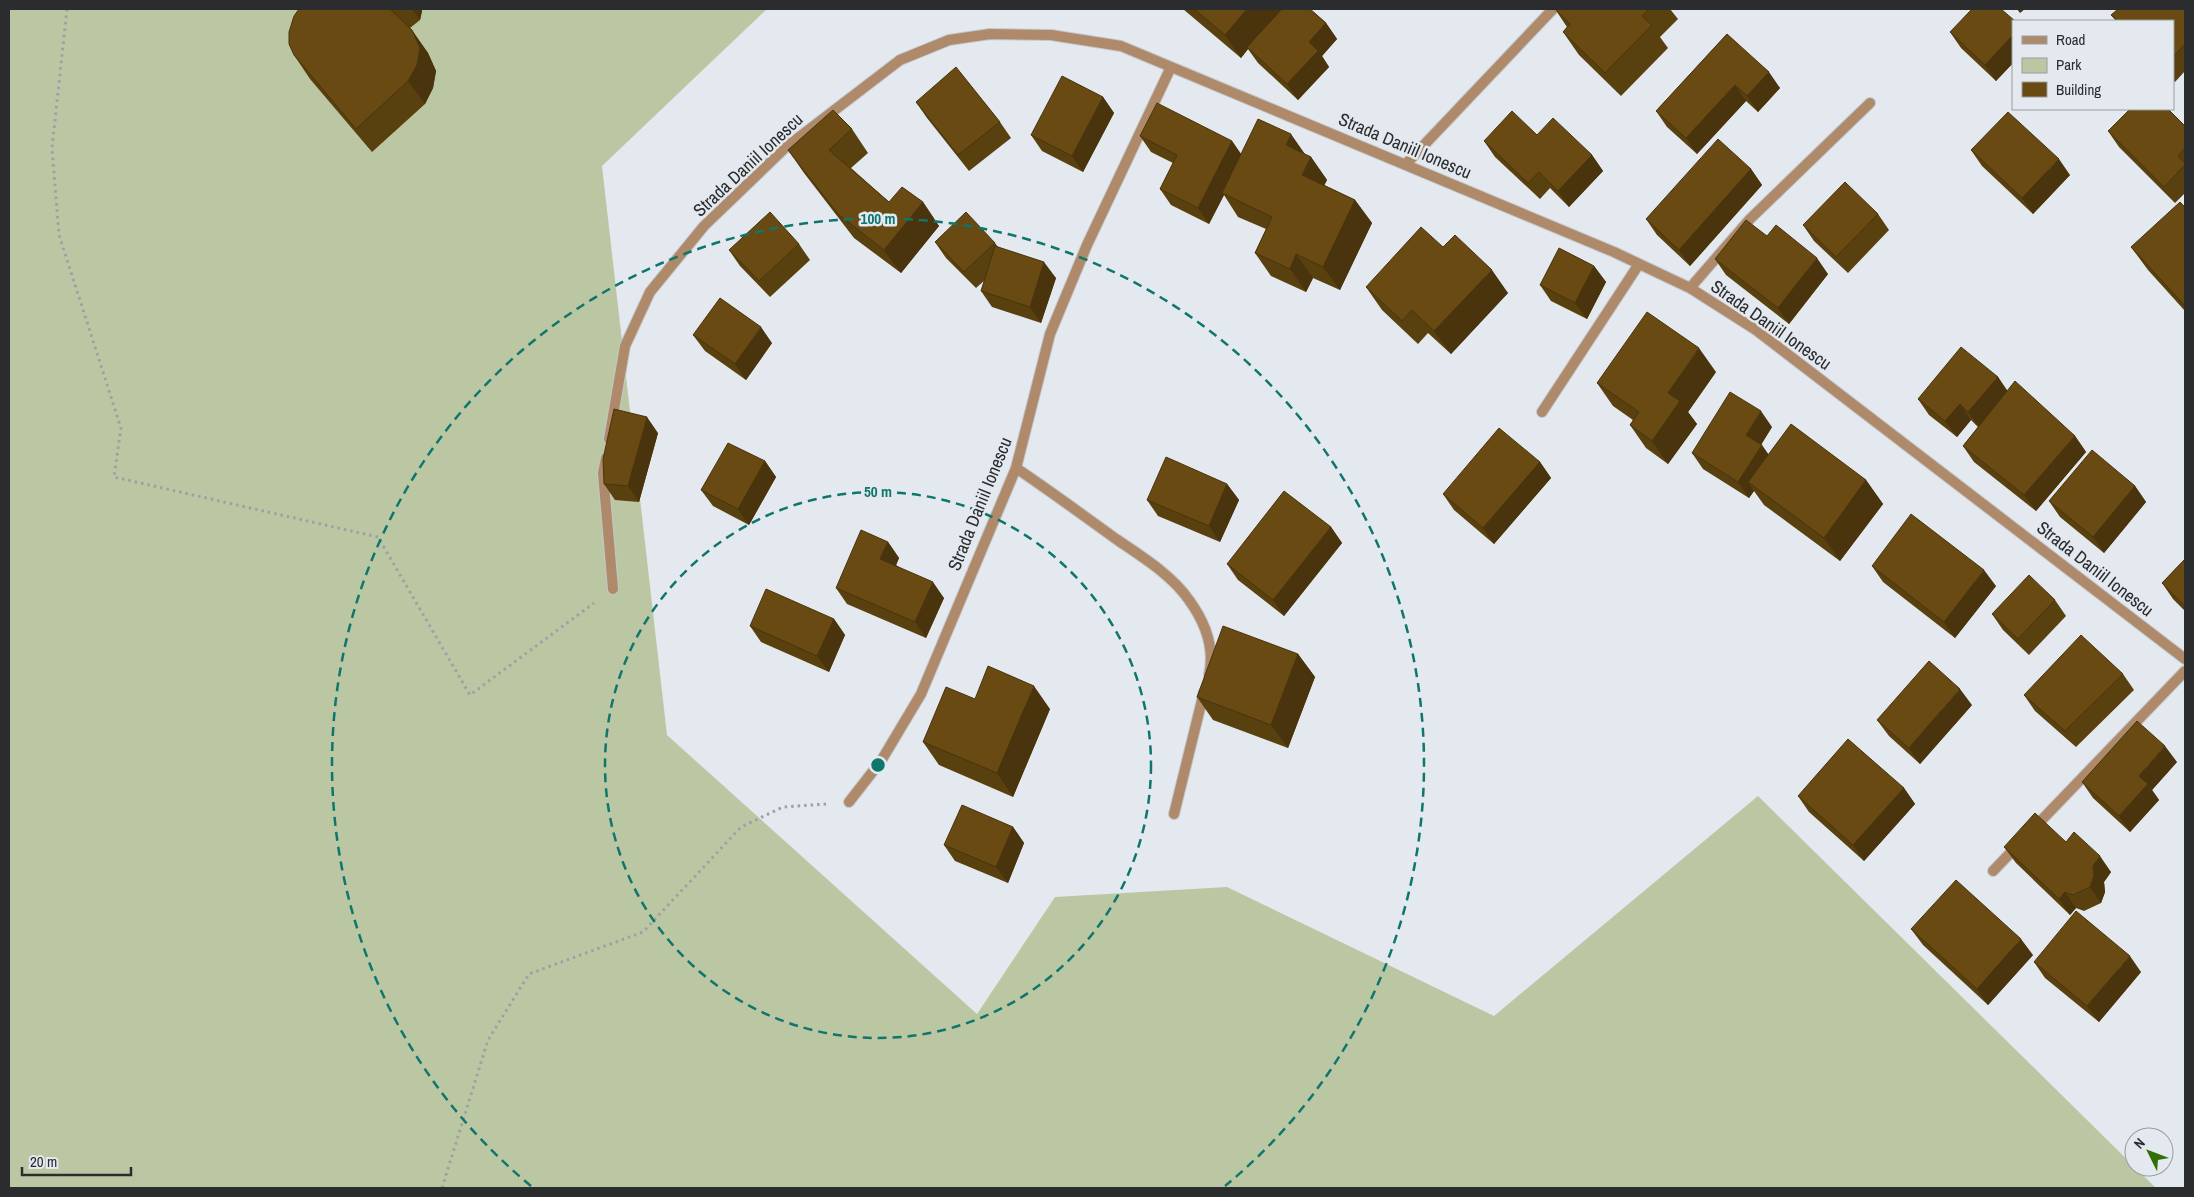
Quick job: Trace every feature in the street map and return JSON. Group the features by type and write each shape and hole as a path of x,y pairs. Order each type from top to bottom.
{"street":[{"path":"1406,164 1553,9"},
{"name":"Strada Daniil Ionescu","path":"613,589 603,473 625,346 650,292 704,226 785,148 900,60 949,40 990,34 1051,35 1121,46 1406,164 1639,264 1690,288 1756,330 2185,659"},
{"name":"Strada Daniil Ionescu","path":"849,802 882,761 921,694 1016,468 1050,334 1087,245 1171,67"},
{"path":"1690,288 1750,219 1870,103"},
{"path":"1542,412 1639,264"},
{"path":"1016,468 1169,578 1188,598 1200,617 1211,645 1209,672 1174,814"},
{"path":"1993,871 2185,671"}],"path":[{"path":"67,9 52,148 59,235 121,428 114,477 378,537 470,695 613,589"},
{"path":"442,1188 488,1040 529,974 644,932 741,827 783,807 849,802"}],"green space":[{"path":"9,9 767,9 602,166 667,735 977,1014 1055,897 1227,887 1494,1016 1758,796 2124,1156 2124,1177 2145,1177 2156,1188 9,1188"}],"building":[{"path":"299,9 390,9 412,30 420,48 417,65 408,81 356,129 294,55 289,44 289,32 294,16"},
{"path":"1194,9 1247,9 1225,35"},
{"path":"1282,9 1310,9 1326,23 1309,42 1318,51 1287,84 1247,47"},
{"path":"1555,9 1649,9 1642,16 1652,25 1605,73 1563,32 1570,24"},
{"path":"1972,9 2001,9 2014,20 2012,20 2012,36 1985,65 1950,32"},
{"path":"2118,9 2185,9 2185,44 2174,56 2174,20 2117,20 2111,15"},
{"path":"1727,34 1769,72 1747,96 1735,85 1686,138 1656,111"},
{"path":"956,67 1000,122 958,155 916,102"},
{"path":"1062,76 1103,97 1072,156 1031,135"},
{"path":"1157,103 1232,141 1198,208 1160,189 1177,155 1140,136"},
{"path":"833,110 852,129 829,150 889,202 902,187 923,202 884,250 838,214 788,150"},
{"path":"2129,110 2169,110 2185,126 2185,148 2178,156 2185,165 2164,187 2108,131"},
{"path":"1512,111 1537,135 1553,118 1592,155 1558,191 1539,172 1528,183 1484,141"},
{"path":"2008,112 2059,159 2022,198 1971,150"},
{"path":"1258,119 1291,134 1286,145 1311,157 1302,175 1355,200 1323,267 1296,254 1290,269 1255,253 1272,217 1222,193"},
{"path":"1718,139 1751,169 1679,250 1646,219"},
{"path":"1845,182 1878,214 1836,257 1803,225"},
{"path":"2180,202 2185,207 2185,306 2131,247"},
{"path":"770,212 799,244 759,281 729,250"},
{"path":"966,212 995,243 964,272 935,242"},
{"path":"1746,220 1767,236 1776,225 1817,258 1778,308 1715,259"},
{"path":"1421,227 1443,247 1455,235 1492,270 1434,331 1412,310 1402,321 1366,287"},
{"path":"995,246 1044,262 1030,307 981,291"},
{"path":"1559,248 1594,266 1575,303 1540,285"},
{"path":"720,298 761,327 735,364 693,335"},
{"path":"1647,312 1699,348 1668,393 1680,401 1652,441 1630,425 1639,412 1597,383"},
{"path":"1961,347 1998,377 1968,412 1960,404 1945,421 1918,399"},
{"path":"2015,381 2075,436 2024,495 1963,446"},
{"path":"1730,392 1761,411 1746,435 1762,445 1738,482 1692,453"},
{"path":"614,409 647,417 628,486 604,484 603,459"},
{"path":"1791,424 1866,480 1824,538 1748,482"},
{"path":"1499,428 1540,462 1483,528 1443,494"},
{"path":"728,443 765,461 738,509 701,490"},
{"path":"2092,450 2135,486 2093,537 2049,501"},
{"path":"1166,457 1227,484 1209,526 1147,500"},
{"path":"1284,491 1331,527 1273,600 1227,564"},
{"path":"1911,514 1984,570 1944,622 1872,566"},
{"path":"861,530 888,542 880,559 933,582 915,622 836,588"},
{"path":"2185,559 2185,606 2162,583"},
{"path":"2029,575 2055,600 2018,639 1992,614"},
{"path":"766,589 834,619 817,656 750,626"},
{"path":"1223,626 1298,654 1271,725 1197,697"},
{"path":"2081,635 2123,674 2065,731 2024,695"},
{"path":"1929,661 1960,689 1909,748 1877,720"},
{"path":"988,666 1034,686 997,773 923,742 946,687 975,699"},
{"path":"2137,721 2165,746 2139,776 2148,784 2119,816 2082,782"},
{"path":"1848,739 1904,788 1853,845 1798,796"},
{"path":"962,805 1013,827 996,867 944,845"},
{"path":"2035,813 2066,842 2074,832 2100,856 2093,866 2094,876 2090,887 2073,895 2065,892 2059,899 2004,847"},
{"path":"1956,880 2021,939 1977,989 1911,929"},
{"path":"2076,911 2130,956 2087,1006 2034,962"}]}
